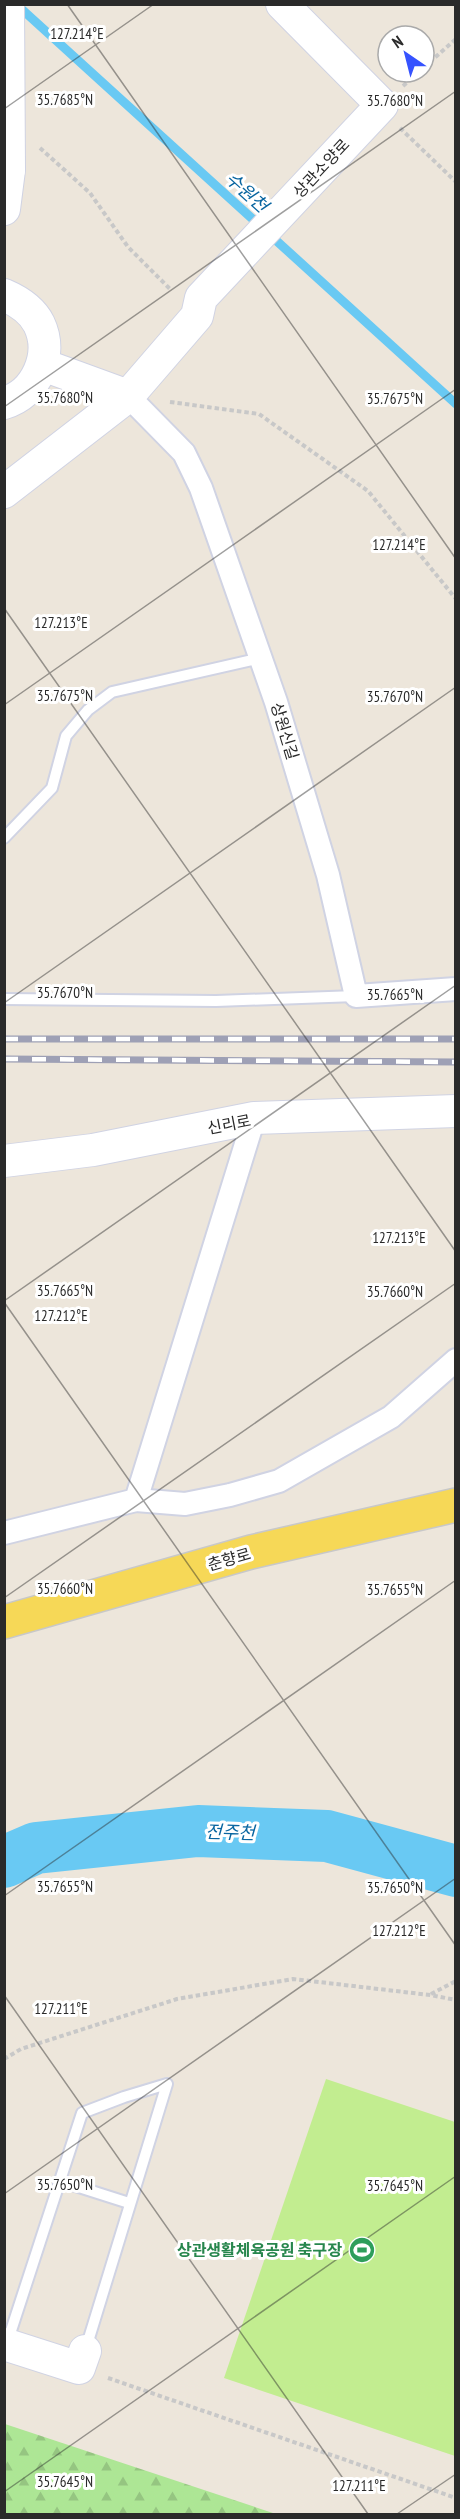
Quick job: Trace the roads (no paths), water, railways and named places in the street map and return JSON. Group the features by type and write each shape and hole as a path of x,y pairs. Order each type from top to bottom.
{"main road":[{"path":"4,209 9,170 8,4"},
{"name":"상관소양로","path":"4,492 81,430 128,396 199,307 373,113 282,4"},
{"path":"4,295 25,306 39,324 44,342 42,365 31,386 15,400 4,403"},
{"path":"42,365 128,396"},
{"name":"신리로","path":"4,1161 93,1150 254,1118 456,1111"},
{"name":"춘향로","path":"4,1622 251,1552 456,1505"},
{"path":"5,2345 82,2360"}],"street":[{"name":"상원신길","path":"128,396 184,453 201,488 261,658 328,875 356,996"},
{"path":"356,996 456,989"},
{"path":"136,1500 254,1118"},
{"path":"4,1533 136,1500 185,1504 230,1495 279,1481 391,1417 456,1360"}],"lane":[{"path":"4,838 52,788 66,736 88,710 112,692 261,658"},
{"path":"4,999 216,1001 356,996"},
{"path":"5,2345 82,2113 167,2084 82,2360"},
{"path":"60,2181 129,2203"}],"waterway":[{"name":"수원천","path":"16,4 456,404"},
{"name":"전주천","path":"4,1862 36,1848 198,1831 327,1836 456,1871"}],"railway":[{"path":"4,1039 456,1039"},
{"path":"4,1059 456,1062"}],"place":[{"name":"상관생활체육공원 축구장","path":"362,2250"}]}
